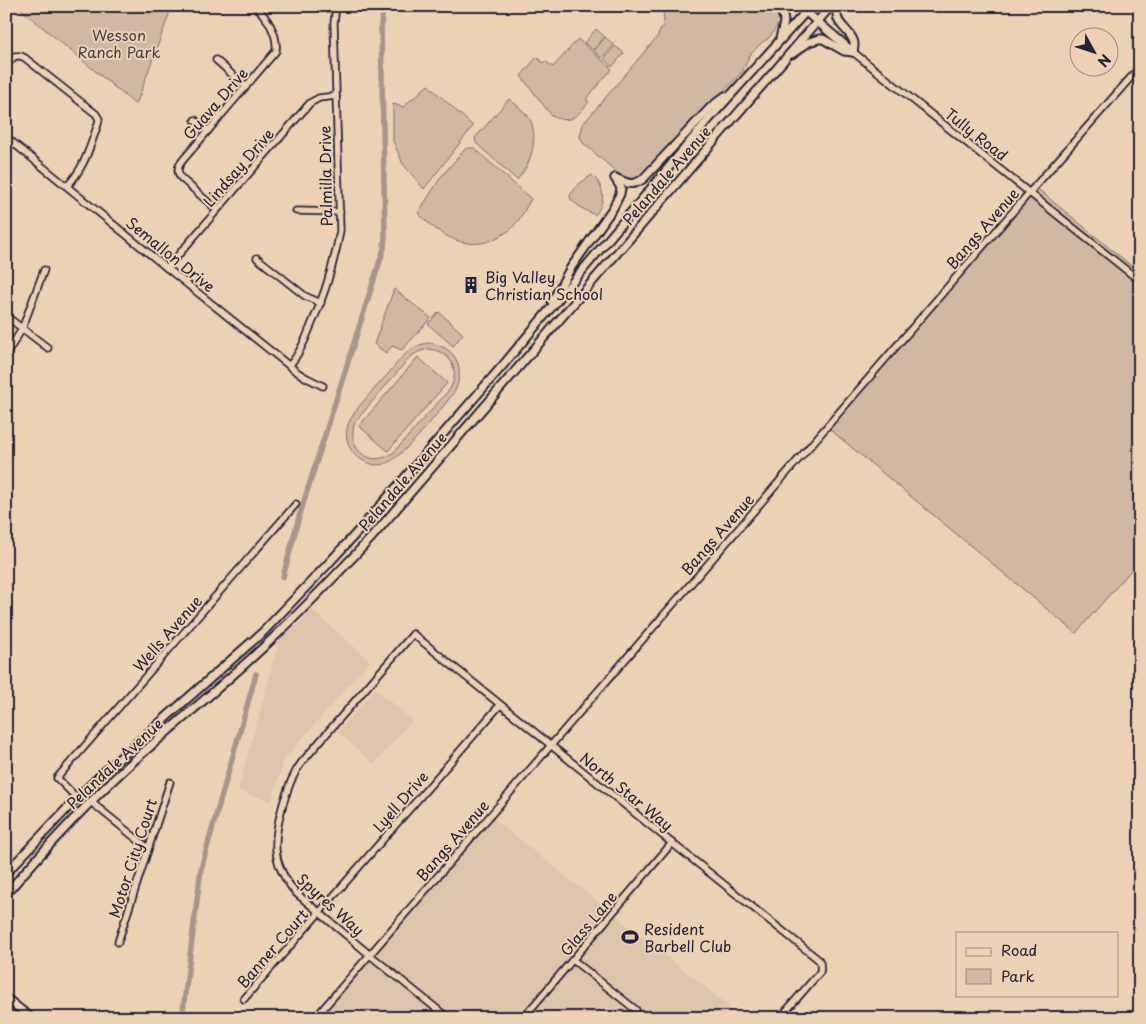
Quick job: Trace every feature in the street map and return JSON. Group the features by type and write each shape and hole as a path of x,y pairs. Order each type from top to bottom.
{"main road":[{"name":"Pelandale Avenue","path":"778,6 784,18 778,42"},
{"name":"Tully Road","path":"799,6 808,9 818,22 853,52"},
{"name":"Pelandale Avenue","path":"6,894 43,851 90,802 136,759 272,640 337,575 372,537 831,6"},
{"path":"838,6 838,21 854,42 853,52"},
{"name":"Pelandale Avenue","path":"6,872 77,798 134,745 263,632 361,528 741,84 808,9"},
{"name":"Pelandale Avenue","path":"787,56 795,53 809,42 818,39 844,51 853,52"},
{"path":"547,312 570,269 602,224 620,194 621,188 615,178 631,184 643,179 711,107 741,84"},
{"path":"6,998 31,1018"}],"street":[{"name":"Guava Drive","path":"218,210 181,178 178,170 179,164 274,54 276,43 271,27 263,14 255,6"},
{"name":"Palmilla Drive","path":"290,365 301,350 321,303 340,231 334,23 336,6"},
{"name":"Tully Road","path":"853,52 1140,281"},
{"path":"6,64 13,57 25,58 96,114 99,119 83,165 79,173 66,186"},
{"path":"216,60 246,86"},
{"name":"Bangs Avenue","path":"315,1018 1029,193 1140,68"},
{"name":"Lindsay Drive","path":"167,268 310,103 319,98 336,96"},
{"path":"195,120 208,131"},
{"name":"Semallon Drive","path":"6,137 304,377 322,386"},
{"path":"296,212 340,212"},
{"path":"257,258 305,296 321,303"},
{"path":"6,355 22,329 44,270"},
{"path":"6,316 48,348"},
{"name":"Wells Avenue","path":"77,798 57,778 296,504"},
{"name":"North Star Way","path":"413,634 818,960 821,968 820,972 780,1018"},
{"name":"Spyres Way","path":"413,634 295,772 289,783 277,829 276,848 282,872 292,888 319,913 448,1018"},
{"name":"Lyell Drive","path":"319,913 500,705"},
{"name":"Motor City Court","path":"118,942 170,782"},
{"path":"90,802 148,848"},
{"name":"Glass Lane","path":"523,1018 672,843"},
{"name":"Banner Court","path":"244,999 319,913"},
{"path":"573,960 636,1010"}],"shaded area":[{"path":"312,610 370,661 281,763 281,770 271,801 238,791 279,641"},
{"path":"375,689 412,720 374,764 338,732"},
{"path":"490,816 730,1007 721,1018 315,1018"}],"green space":[{"name":"Wesson Ranch Park","path":"17,6 172,6 136,105"},
{"path":"663,6 769,6 776,12 780,22 769,38 761,43 749,56 743,71 643,176 632,180 620,175 583,143 580,137 583,124 657,37 664,23"},
{"path":"596,29 605,37 593,50 584,43"},
{"path":"605,37 614,45 602,58 594,51"},
{"path":"578,39 612,69 586,99 589,102 577,115 569,119 559,119 552,116 521,76 537,57 543,63 545,61 553,67"},
{"path":"615,46 624,53 612,67 604,59"},
{"path":"428,85 473,126 424,189 403,164 393,141 393,104 403,107"},
{"path":"509,99 527,115 533,126 534,133 533,148 529,161 517,180 476,143 475,138"},
{"path":"474,148 531,199 515,225 498,237 476,244 465,243 445,235 418,213 441,177 465,149"},
{"path":"592,175 600,184 602,190 601,205 595,215 571,200 570,195 579,184"},
{"path":"1033,185 1140,273 1140,560 1076,633 827,427"},
{"path":"394,289 431,318 402,350 392,346 386,353 374,344"},
{"path":"439,312 463,334 453,346 428,324"},
{"path":"429,343 446,348 456,359 459,374 455,391 422,432 392,460 377,465 362,460 356,456 347,440 347,429 353,415 402,357 413,348","holes":["428,349 436,350 448,357 454,368 453,382 450,389 394,452 377,459 369,458 362,454 354,441 355,422 410,357"]},
{"path":"418,357 447,383 388,451 359,426"}],"waterway":[{"path":"283,577 299,517 384,248 381,24 384,6"},
{"path":"182,1018 201,869 256,674"}],"place":[{"name":"Big Valley Christian School","path":"471,285"},
{"name":"Resident Barbell Club","path":"630,937"}]}
